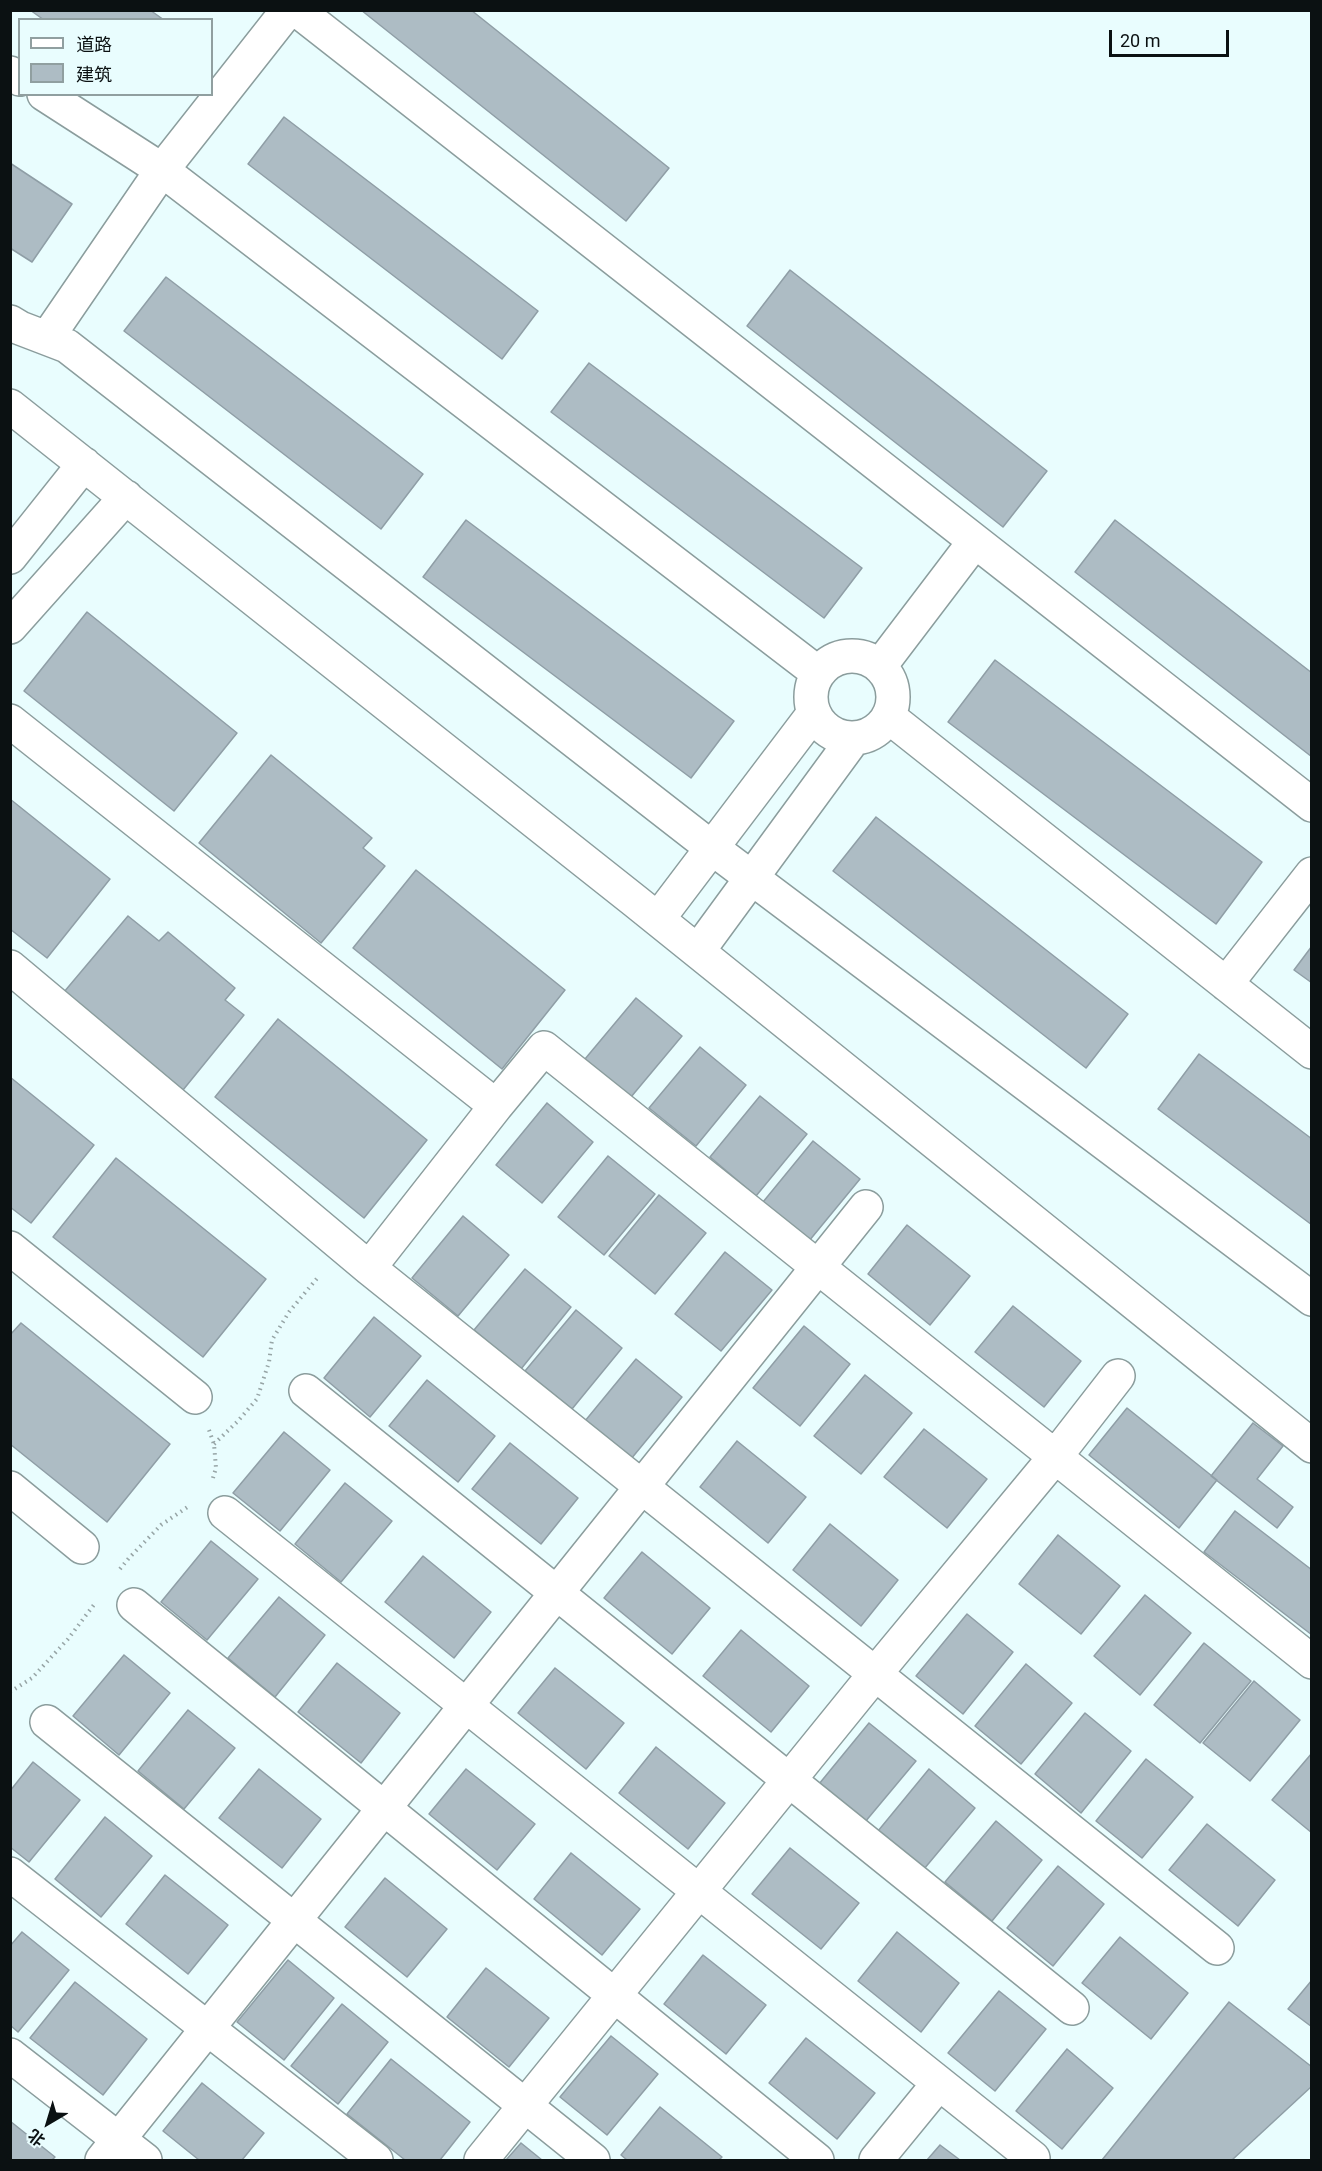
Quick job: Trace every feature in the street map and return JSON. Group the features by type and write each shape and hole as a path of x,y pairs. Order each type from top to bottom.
{"street":[{"path":"47,338 162,170 288,10"},
{"path":"297,10 1311,805"},
{"path":"47,96 162,170 818,673"},
{"path":"10,322 68,346 751,878 1311,1299"},
{"path":"10,406 658,919 1311,1446"},
{"path":"10,557 84,464"},
{"path":"10,627 126,497"},
{"path":"880,666 975,541"},
{"path":"854,655 868,658 880,666 889,677 893,690 893,704 889,717 880,728 868,736 841,737 830,732 814,713 810,700 812,685 818,673 834,660 854,655"},
{"path":"658,919 814,713"},
{"path":"889,717 1311,1052"},
{"path":"10,721 496,1106"},
{"path":"698,951 854,738"},
{"path":"1226,984 1311,874"},
{"path":"10,967 369,1268 1218,1948"},
{"path":"369,1268 544,1048 1311,1662"},
{"path":"111,2150 866,1207"},
{"path":"10,1248 195,1397"},
{"path":"481,2160 875,1674 1055,1457 1118,1376"},
{"path":"306,1391 1072,2008"},
{"path":"10,1488 82,1547"},
{"path":"217,1500 467,1706 1033,2158"},
{"path":"134,1605 614,1995 801,2156"},
{"path":"47,1722 593,2160"},
{"path":"10,1874 376,2160"},
{"path":"10,2055 111,2150 145,2160"},
{"path":"876,2160 939,2083"}],"path":[{"path":"214,1444 257,1399 269,1362 272,1340 289,1312 343,1246"},
{"path":"195,1397 214,1444 217,1500"},
{"path":"115,1576 161,1525 190,1505"},
{"path":"10,1692 32,1678 68,1639 102,1594"}],"building":[{"path":"30,10 150,10 161,18 41,18"},
{"path":"361,10 471,10 669,168 626,221"},
{"path":"284,117 538,311 502,359 248,164"},
{"path":"10,163 72,204 32,262 10,248"},
{"path":"790,270 1047,471 1003,527 747,326"},
{"path":"166,277 423,474 381,529 124,331"},
{"path":"589,363 862,568 824,618 551,412"},
{"path":"466,520 734,721 691,778 423,577"},
{"path":"1115,520 1312,673 1312,757 1075,572"},
{"path":"87,612 237,733 174,811 24,691"},
{"path":"995,660 1262,862 1216,924 948,722"},
{"path":"271,755 372,838 363,848 385,866 321,943 199,843"},
{"path":"10,799 110,879 47,958 10,929"},
{"path":"876,817 1128,1014 1086,1068 833,871"},
{"path":"416,870 565,990 502,1069 353,948"},
{"path":"128,916 159,941 168,932 235,988 225,1000 244,1015 183,1090 64,992"},
{"path":"1312,946 1312,983 1294,970"},
{"path":"636,998 682,1036 631,1097 585,1059"},
{"path":"278,1019 427,1140 364,1218 215,1097"},
{"path":"700,1047 746,1085 696,1146 649,1108"},
{"path":"1199,1054 1312,1139 1312,1225 1158,1109"},
{"path":"10,1077 94,1145 31,1223 10,1207"},
{"path":"760,1096 807,1134 756,1196 710,1157"},
{"path":"547,1103 593,1142 542,1203 496,1165"},
{"path":"813,1141 860,1179 809,1241 763,1202"},
{"path":"608,1156 655,1194 604,1255 558,1217"},
{"path":"116,1158 266,1279 203,1357 53,1237"},
{"path":"659,1195 706,1233 655,1294 609,1256"},
{"path":"463,1216 509,1255 458,1316 412,1278"},
{"path":"907,1225 970,1276 930,1325 868,1274"},
{"path":"725,1252 772,1290 721,1351 675,1314"},
{"path":"525,1269 571,1307 521,1369 474,1330"},
{"path":"1013,1306 1081,1361 1044,1407 975,1352"},
{"path":"576,1310 622,1348 572,1409 525,1371"},
{"path":"374,1317 421,1356 370,1417 324,1378"},
{"path":"21,1323 170,1444 107,1522 10,1444 10,1335"},
{"path":"804,1326 850,1364 800,1426 753,1388"},
{"path":"636,1359 682,1397 631,1459 585,1421"},
{"path":"865,1375 912,1413 861,1474 814,1436"},
{"path":"427,1380 495,1436 458,1482 389,1426"},
{"path":"1127,1408 1217,1480 1179,1528 1089,1455"},
{"path":"1253,1423 1283,1446 1257,1479 1293,1507 1277,1528 1211,1476"},
{"path":"924,1429 987,1479 947,1528 884,1477"},
{"path":"284,1432 330,1470 280,1531 233,1493"},
{"path":"737,1441 806,1497 768,1543 700,1487"},
{"path":"510,1443 578,1498 541,1544 472,1489"},
{"path":"345,1483 392,1521 341,1582 295,1544"},
{"path":"1235,1511 1312,1570 1312,1635 1204,1552"},
{"path":"830,1524 898,1580 861,1626 793,1570"},
{"path":"1058,1535 1120,1586 1081,1634 1019,1584"},
{"path":"211,1541 258,1579 207,1640 161,1602"},
{"path":"642,1552 710,1608 672,1654 604,1598"},
{"path":"423,1556 491,1612 454,1658 385,1602"},
{"path":"1145,1595 1191,1633 1140,1695 1094,1656"},
{"path":"279,1597 325,1635 275,1697 228,1658"},
{"path":"967,1614 1013,1652 963,1714 916,1676"},
{"path":"741,1630 809,1686 771,1732 703,1676"},
{"path":"1204,1643 1251,1681 1200,1743 1154,1705"},
{"path":"124,1655 170,1693 119,1755 73,1716"},
{"path":"337,1663 400,1713 361,1763 298,1712"},
{"path":"1026,1664 1072,1703 1021,1764 975,1726"},
{"path":"555,1668 624,1723 586,1769 518,1713"},
{"path":"1254,1681 1300,1720 1250,1781 1203,1743"},
{"path":"188,1710 235,1748 184,1809 138,1771"},
{"path":"1085,1713 1131,1751 1081,1813 1035,1774"},
{"path":"869,1723 916,1761 865,1822 819,1784"},
{"path":"656,1747 725,1803 688,1849 619,1793"},
{"path":"1312,1753 1312,1833 1272,1800"},
{"path":"1146,1759 1193,1797 1142,1858 1096,1821"},
{"path":"33,1762 80,1800 29,1862 10,1847 10,1791"},
{"path":"259,1769 321,1819 282,1868 219,1818"},
{"path":"466,1769 535,1824 497,1870 429,1814"},
{"path":"929,1769 975,1808 924,1869 878,1831"},
{"path":"105,1817 152,1856 101,1917 55,1879"},
{"path":"996,1821 1042,1860 992,1921 945,1882"},
{"path":"1207,1824 1275,1880 1238,1926 1169,1870"},
{"path":"790,1848 859,1903 821,1949 752,1894"},
{"path":"571,1853 640,1909 602,1955 534,1899"},
{"path":"1058,1866 1104,1904 1053,1966 1007,1928"},
{"path":"165,1875 228,1925 188,1974 126,1924"},
{"path":"385,1878 447,1929 407,1977 345,1927"},
{"path":"22,1932 69,1970 18,2032 10,2025 10,1946"},
{"path":"897,1932 959,1983 921,2032 858,1981"},
{"path":"1120,1937 1188,1993 1151,2039 1082,1983"},
{"path":"703,1955 766,2005 726,2054 664,2004"},
{"path":"288,1960 334,1998 284,2060 237,2022"},
{"path":"486,1968 549,2018 509,2067 447,2017"},
{"path":"1312,1980 1312,2027 1288,2009"},
{"path":"75,1982 147,2039 103,2095 30,2038"},
{"path":"999,1991 1046,2029 995,2091 948,2053"},
{"path":"1229,2002 1312,2067 1312,2086 1232,2160 1102,2160"},
{"path":"342,2004 388,2042 338,2104 291,2066"},
{"path":"611,2036 658,2074 607,2135 560,2097"},
{"path":"806,2038 875,2093 837,2139 769,2083"},
{"path":"1067,2049 1113,2088 1062,2149 1016,2111"},
{"path":"391,2059 470,2122 440,2160 405,2160 347,2114"},
{"path":"202,2083 264,2133 242,2160 199,2160 163,2131"},
{"path":"660,2107 722,2157 719,2160 627,2160 621,2155"},
{"path":"10,2121 55,2157 52,2160 10,2160"},
{"path":"521,2143 542,2160 506,2160"},
{"path":"940,2145 960,2160 927,2160"}]}
